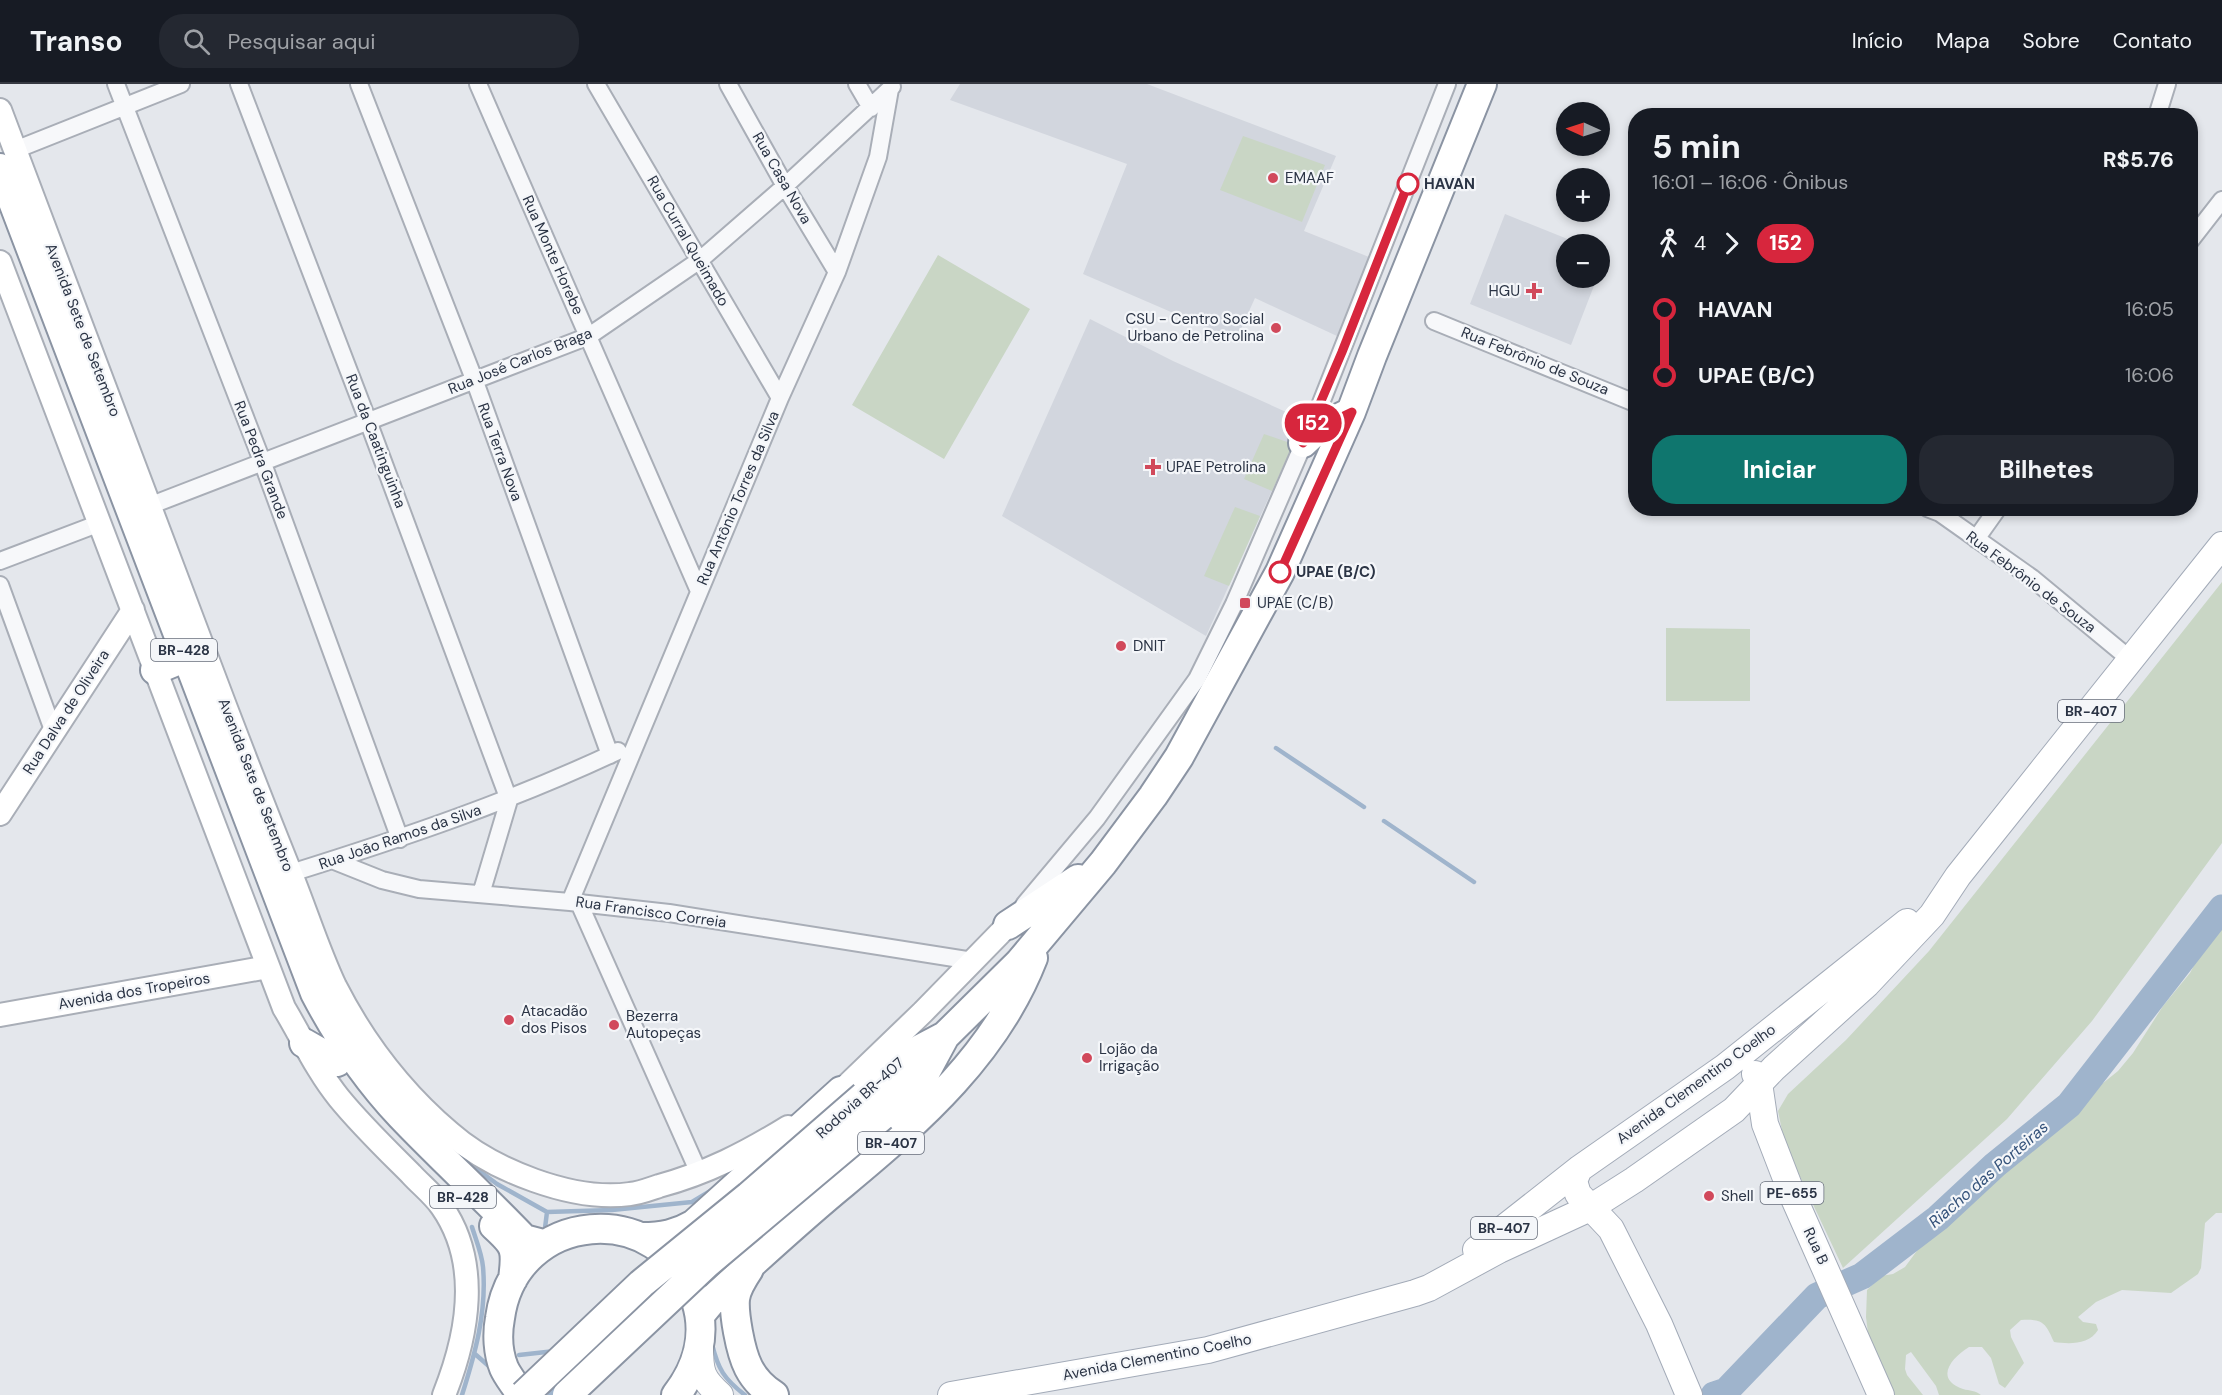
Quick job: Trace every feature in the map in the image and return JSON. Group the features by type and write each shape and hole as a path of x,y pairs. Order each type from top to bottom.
{"highway":[{"name":"BR-407","path":"700,1315 714,1298 929,1108 978,1055 1023,984 1040,938 1102,863 1153,796 1184,747 1280,572 1352,412 1372,356 1482,84"},
{"name":"Avenida Sete de Setembro","path":"8,159 279,872 315,993 333,1028 400,1115 524,1239 543,1244"},
{"name":"BR-428","path":"0,216 164,666 298,996 318,1034 360,1092 446,1181 507,1238 514,1248 513,1279"},
{"path":"1303,443 1319,428 1352,412"},
{"path":"266,812 279,872"},
{"path":"1008,925 1102,863"},
{"name":"Rodovia BR-407","path":"522,1395 641,1284 862,1101 924,1075 945,1036 1019,963 1040,938"},
{"path":"304,1043 337,1062"},
{"name":"BR-407","path":"642,1237 672,1235 683,1231 862,1101"},
{"name":"Rodovia BR-407","path":"567,1395 706,1264 862,1101"},
{"path":"505,1395 507,1381 498,1333 502,1299 518,1268 543,1244 575,1231 609,1228 642,1237 671,1257 690,1284 700,1315 700,1348 689,1379 676,1395"},
{"path":"753,1264 743,1279 735,1298 735,1317 743,1359 754,1377 774,1395"},
{"path":"504,1367 522,1395"}],"main road":[{"name":"Avenida Sete de Setembro","path":"0,110 8,159 149,506 266,812"},
{"path":"0,262 132,610 164,666 284,1008 320,1071 339,1097 442,1206 457,1235 467,1271 467,1301 462,1337 452,1377 444,1395"},
{"name":"Avenida Clementino Coelho","path":"951,1395 1208,1350 1429,1288 1499,1251 1590,1208 1634,1180 1734,1110 1759,1083 1867,984 1932,915 1958,876 2222,544"},
{"name":"Rua Dalva de Oliveira","path":"0,814 132,610"},
{"name":"Avenida Sete de Setembro","path":"279,872 350,1012 387,1068 411,1095 452,1135 488,1159 520,1176 557,1188 599,1194 630,1194 699,1173 862,1101 923,1012 1008,925"},
{"name":"Avenida Clementino Coelho","path":"1429,1288 1579,1168 1725,1067 1895,933 1958,876"},
{"name":"Avenida dos Tropeiros","path":"0,1015 268,967"},
{"path":"1725,1067 1740,1065 1748,1067 1754,1072 1759,1083"},
{"name":"Rua B","path":"1759,1083 1765,1124 1792,1194 1881,1395"},
{"path":"1579,1168 1574,1181 1575,1187 1590,1208 1611,1229 1659,1324 1689,1395"},
{"path":"700,1348 700,1370 708,1385 720,1395"}],"street":[{"name":"Rua Pedra Grande","path":"116,84 262,461 400,839"},
{"path":"8,159 124,105 181,84"},
{"name":"Rua da Caatinguinha","path":"239,84 509,800"},
{"name":"Rua Terra Nova","path":"359,84 474,379 610,755"},
{"name":"Rua Monte Horebe","path":"478,84 699,591"},
{"name":"Rua Curral Queimado","path":"596,84 780,398"},
{"name":"Rua Casa Nova","path":"728,84 785,186 837,272"},
{"path":"857,84 871,108"},
{"path":"1008,925 1097,818 1197,679 1234,604 1352,327 1447,84"},
{"path":"2160,108 2167,84"},
{"name":"Rua José Carlos Braga","path":"149,506 589,336 700,260 785,186 892,87"},
{"name":"Rua Antônio Torres da Silva","path":"574,902 635,743 780,398 837,272 878,156 892,87"},
{"path":"2198,231 2222,200"},
{"name":"Rua Febrônio de Souza","path":"1434,321 1628,400"},
{"name":"Rua Febrônio de Souza","path":"1944,516 2032,578 2131,660"},
{"path":"1976,538 1992,516"},
{"path":"0,561 100,523"},
{"path":"0,585 53,730"},
{"name":"Rua João Ramos da Silva","path":"279,872 333,860 509,800 635,743"},
{"name":"Rua João Ramos da Silva","path":"481,894 509,800"},
{"name":"Rua Francisco Correia","path":"333,860 400,886 419,889 574,902 669,913 973,961"},
{"path":"574,902 699,1173"}],"shaded area":[{"path":"960,84 1147,84 1336,156 1304,231 1369,257 1337,336 1255,298 1236,340 1083,274 1127,164 950,100"},
{"name":"HGU","path":"1505,214 1556,234 1556,288 1593,288 1571,345 1470,304"},
{"name":"UPAE Petrolina","path":"1090,319 1173,361 1304,420 1206,636 1002,516"}],"green space":[{"name":"EMAAF","path":"1243,136 1325,165 1302,222 1220,190"},
{"path":"938,255 1030,309 944,459 852,405"},
{"path":"1264,434 1293,444 1272,491 1244,479"},
{"path":"1235,507 1260,516 1229,586 1204,576"},
{"path":"2222,582 2222,843 2092,1021 2007,1119 1843,1268 1785,1145 1778,1111 1788,1094 1846,1040 1929,951"},
{"path":"1666,628 1750,629 1750,701 1666,701"},
{"path":"2222,921 2222,1213 2216,1213 2205,1223 2201,1268 2198,1274 2171,1293 2122,1290 2096,1302 2078,1317 2083,1322 2096,1324 2098,1330 2084,1341 2054,1342 2048,1330 2039,1321 2021,1320 2010,1330 2011,1337 2024,1363 2005,1388 1999,1384 1991,1358 1982,1347 1969,1347 1956,1357 1948,1368 1947,1374 1954,1385 1981,1395 1939,1395 1936,1386 1911,1352 1906,1355 1905,1369 1923,1395 1892,1395 1870,1349 1866,1317 1867,1290 1881,1276 1893,1274 1905,1267 1930,1233 1949,1213 1972,1196 1982,1185 2016,1162 2046,1129 2118,1071 2133,1053 2163,1006 2190,973 2214,927"}],"waterway":[{"path":"1276,748 1364,807"},
{"path":"1384,821 1474,882"},
{"name":"Riacho das Porteiras","path":"1714,1395 1726,1391 1817,1296 1862,1276 1938,1218 1995,1165 2069,1105 2222,908"},
{"path":"466,1161 497,1184 547,1212 612,1210 692,1202 712,1190"},
{"path":"544,1236 547,1212"},
{"path":"462,1395 482,1316 484,1284 480,1252 472,1227"},
{"path":"712,1344 723,1373 745,1395"},
{"path":"519,1355 555,1351"},
{"path":"475,1354 491,1368"},
{"path":"550,1395 562,1377"}],"bus line":[{"name":"152","path":"1280,572 1352,412 1319,428 1303,443 1342,352 1408,184"}],"place":[{"name":"EMAAF","path":"1273,178"},
{"name":"HAVAN","path":"1408,184"},
{"name":"HGU","path":"1534,291"},
{"name":"CSU - Centro Social Urbano de Petrolina","path":"1276,328"},
{"name":"UPAE Petrolina","path":"1153,467"},
{"name":"UPAE (B/C)","path":"1280,572"},
{"name":"UPAE (C/B)","path":"1245,603"},
{"name":"DNIT","path":"1121,646"},
{"name":"Atacadão dos Pisos","path":"509,1020"},
{"name":"Bezerra Autopeças","path":"614,1025"},
{"name":"Lojão da Irrigação","path":"1087,1058"},
{"name":"Shell","path":"1709,1196"}]}
